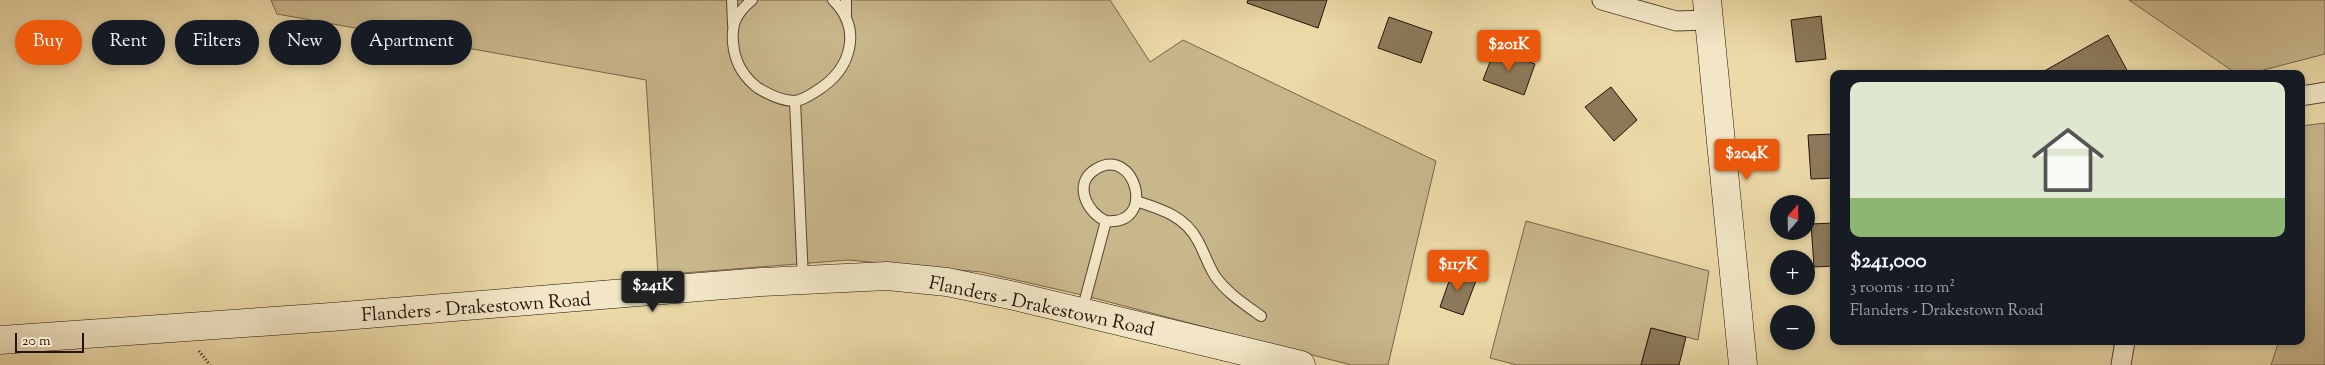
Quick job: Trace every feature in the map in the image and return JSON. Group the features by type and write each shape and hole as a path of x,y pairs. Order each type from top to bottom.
{"street":[{"path":"1602,0 1676,21 1708,10 1744,365"},
{"path":"2305,95 2325,92"},
{"name":"Flanders - Drakestown Road","path":"0,340 803,280 887,276 948,282 1082,311 1302,365"},
{"path":"2121,365 2124,345"}],"lane":[{"path":"732,0 735,55 740,69 749,82 779,98 795,101 814,93 831,82 842,69 849,53 846,0"},
{"path":"733,24 741,11 752,0"},
{"path":"833,0 846,15"},
{"path":"795,101 803,280"},
{"path":"1108,166 1122,170 1135,184 1136,201 1122,219 1106,221 1092,213 1084,198 1086,181 1093,171 1108,166"},
{"path":"1136,201 1172,214 1184,222 1192,230 1211,269 1225,288 1261,316"},
{"path":"1082,311 1106,221"}],"shaded area":[{"path":"271,0 1110,0 1150,62 1183,40 1436,161 1388,365 1351,365 1082,295 981,272 848,260 658,275 646,80 472,49 472,20 351,20 351,27 341,25 341,20 311,20 277,14"},
{"path":"2129,0 2325,0 2325,54 2263,70 2231,70"},
{"path":"2325,123 2325,365 2271,365 2278,345 2305,345 2305,126"},
{"path":"1526,221 1709,271 1698,340 1651,328 1641,365 1517,365 1490,358"}],"building":[{"path":"1248,0 1327,0 1318,28 1247,3"},
{"path":"1821,16 1826,59 1796,62 1791,20"},
{"path":"1389,17 1432,32 1421,63 1378,48"},
{"path":"2108,35 2127,70 2046,70"},
{"path":"1495,49 1535,64 1524,95 1483,80"},
{"path":"1611,87 1637,120 1614,141 1585,107"},
{"path":"1830,134 1830,178 1811,179 1808,135"},
{"path":"1830,223 1830,266 1815,267 1815,250 1813,250 1812,240 1815,240 1815,224"},
{"path":"1453,270 1477,278 1463,315 1440,307"},
{"path":"1651,328 1686,337 1679,365 1641,365"}]}
